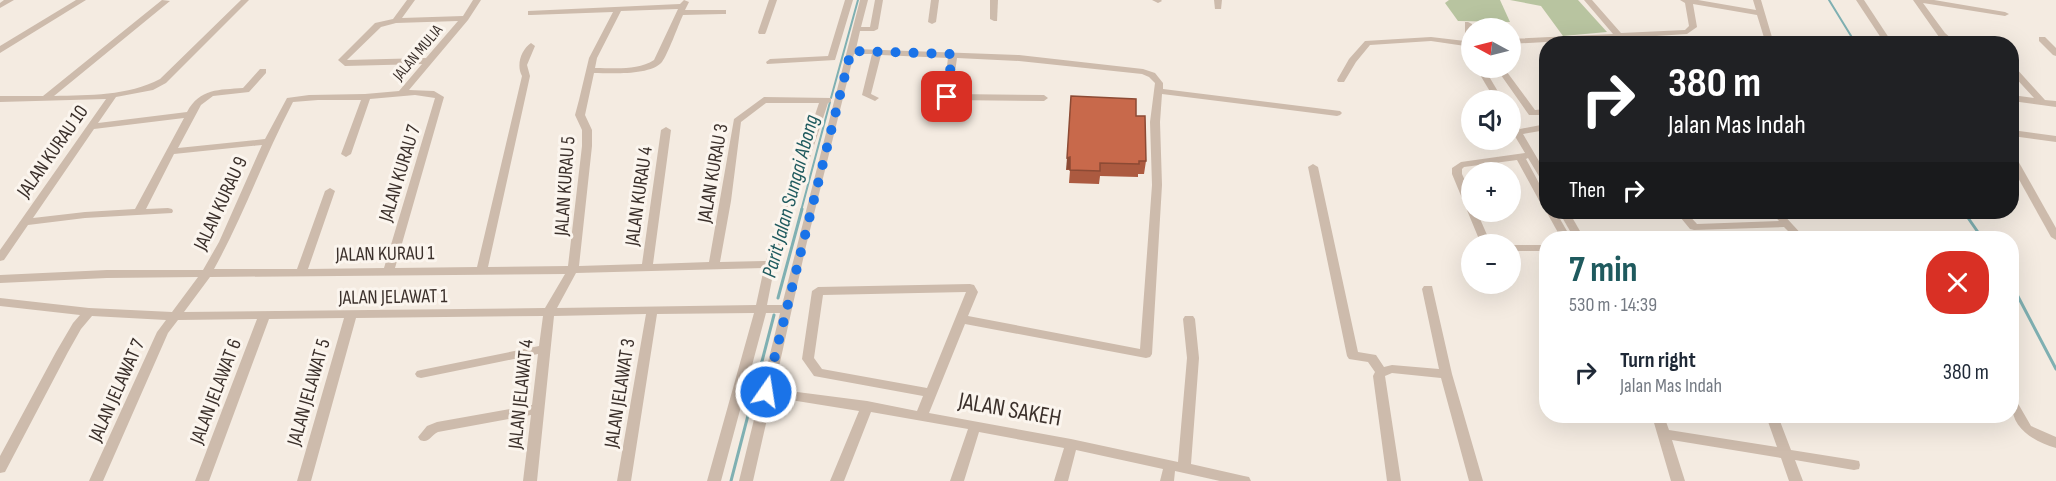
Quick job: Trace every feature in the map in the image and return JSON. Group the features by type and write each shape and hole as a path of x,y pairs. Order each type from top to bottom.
{"street":[{"path":"0,6 10,0"},
{"path":"0,50 82,0"},
{"path":"0,99 112,95 141,91 158,85 245,0"},
{"path":"396,21 411,0"},
{"name":"JALAN MULIA","path":"401,94 465,18 477,0"},
{"path":"762,32 773,0"},
{"path":"770,62 832,58 849,0"},
{"path":"746,481 786,309 796,222 823,127 837,100 864,0"},
{"path":"857,28 874,29 879,0"},
{"path":"932,22 936,0"},
{"path":"994,0 994,19"},
{"path":"1588,0 1619,36 1692,30 1687,0 1760,13"},
{"path":"1757,0 1767,36"},
{"path":"1860,0 1884,36"},
{"path":"1918,0 2005,14"},
{"path":"1918,0 1943,36"},
{"path":"47,97 166,1"},
{"path":"590,71 647,68 658,61 683,6"},
{"path":"531,13 683,6 723,12"},
{"name":"JALAN KURAU 5","path":"573,270 587,146 586,130 580,115 593,58 619,8"},
{"path":"428,61 342,62 344,57 375,27 396,21 465,18"},
{"path":"1341,80 1349,64 1368,43 1431,39 1461,44"},
{"path":"2056,41 2042,39 2056,53"},
{"path":"1521,42 1539,42"},
{"path":"482,270 526,76 522,70 522,63 531,46"},
{"path":"851,51 1035,59 1143,72 1157,79 1155,122 1157,185 1146,354 961,319"},
{"path":"875,98 866,95 877,52"},
{"path":"952,54 947,97 1044,98"},
{"path":"139,212 189,115 204,97 223,92 246,90 263,71"},
{"path":"2019,77 2042,102"},
{"path":"1507,78 1532,113 1539,112"},
{"path":"1158,91 1337,113"},
{"path":"346,154 366,97 401,94"},
{"name":"JALAN KURAU 7","path":"389,270 440,102 436,94 401,94"},
{"name":"JALAN KURAU 10","path":"0,258 112,95"},
{"name":"JALAN KURAU 9","path":"174,316 207,273 224,243 268,141 290,100 317,96 366,97"},
{"path":"2019,99 2056,104"},
{"name":"JALAN KURAU 3","path":"714,265 737,121 764,100 837,100"},
{"path":"823,127 824,100"},
{"path":"90,127 189,115"},
{"path":"1521,131 1539,128"},
{"name":"JALAN KURAU 4","path":"647,268 666,130"},
{"path":"2019,133 2056,139"},
{"path":"1521,137 1539,169"},
{"path":"171,152 268,141"},
{"path":"714,481 761,309 770,264 796,222 819,141"},
{"path":"1483,162 1531,155"},
{"path":"1520,157 1539,191"},
{"path":"1461,165 1457,168 1461,184"},
{"path":"1313,167 1353,356 1372,358 1381,372"},
{"path":"2019,171 2056,237"},
{"path":"301,272 330,191"},
{"path":"25,222 168,211"},
{"path":"1687,219 1694,227 1787,224"},
{"path":"1782,219 1794,231"},
{"path":"1521,248 1539,248"},
{"name":"JALAN KURAU 1","path":"0,279 107,274 573,270 770,264"},
{"path":"549,311 573,270"},
{"path":"921,416 931,393 972,292 970,288 818,291 808,359 818,373 931,393"},
{"path":"1428,289 1446,374 1476,481"},
{"name":"JALAN JELAWAT 1","path":"0,302 89,312 174,316 786,309"},
{"name":"JALAN JELAWAT 4","path":"530,481 549,311"},
{"name":"JALAN JELAWAT 3","path":"624,481 652,311"},
{"path":"0,468 67,343 89,312"},
{"name":"JALAN JELAWAT 6","path":"202,481 265,314"},
{"name":"JALAN JELAWAT 5","path":"304,481 351,314"},
{"name":"JALAN JELAWAT 7","path":"96,481 163,332 174,316"},
{"path":"1185,468 1193,358 1189,319"},
{"path":"421,374 544,349"},
{"path":"1381,372 1392,369 1446,374"},
{"path":"1381,372 1379,376 1394,481"},
{"name":"JALAN SAKEH","path":"766,392 867,406 975,426 1244,481"},
{"path":"837,481 867,406"},
{"path":"424,437 431,429 437,427 538,409"},
{"path":"2019,415 2027,429 2056,443"},
{"path":"1660,423 1678,481"},
{"path":"1775,423 1796,481"},
{"path":"957,481 975,426"},
{"path":"1664,434 1854,465"},
{"path":"1061,481 1071,444"},
{"path":"1167,481 1170,465"}],"green space":[{"path":"1449,0 1500,0 1508,18 1461,18 1461,21 1458,21 1445,3"},
{"path":"1510,0 1578,0 1607,32 1563,36 1541,6"}],"building":[{"path":"1071,96 1136,99 1136,116 1145,116 1146,161 1139,161 1139,164 1100,163 1100,171 1070,170 1070,157 1067,158"}],"waterway":[{"name":"Parit Jalan Sungai Abong","path":"831,98 858,0"},
{"path":"1829,0 1851,36"},
{"name":"Parit Jalan Sungai Abong","path":"801,211 830,102"},
{"name":"Parit Jalan Sungai Abong","path":"778,298 802,209"},
{"path":"1969,219 1977,231"},
{"path":"2019,298 2056,369"},
{"name":"Parit Jalan Sungai Abong","path":"731,481 774,315"}],"route":[{"path":"766,392 851,51 952,54 947,97"}]}
